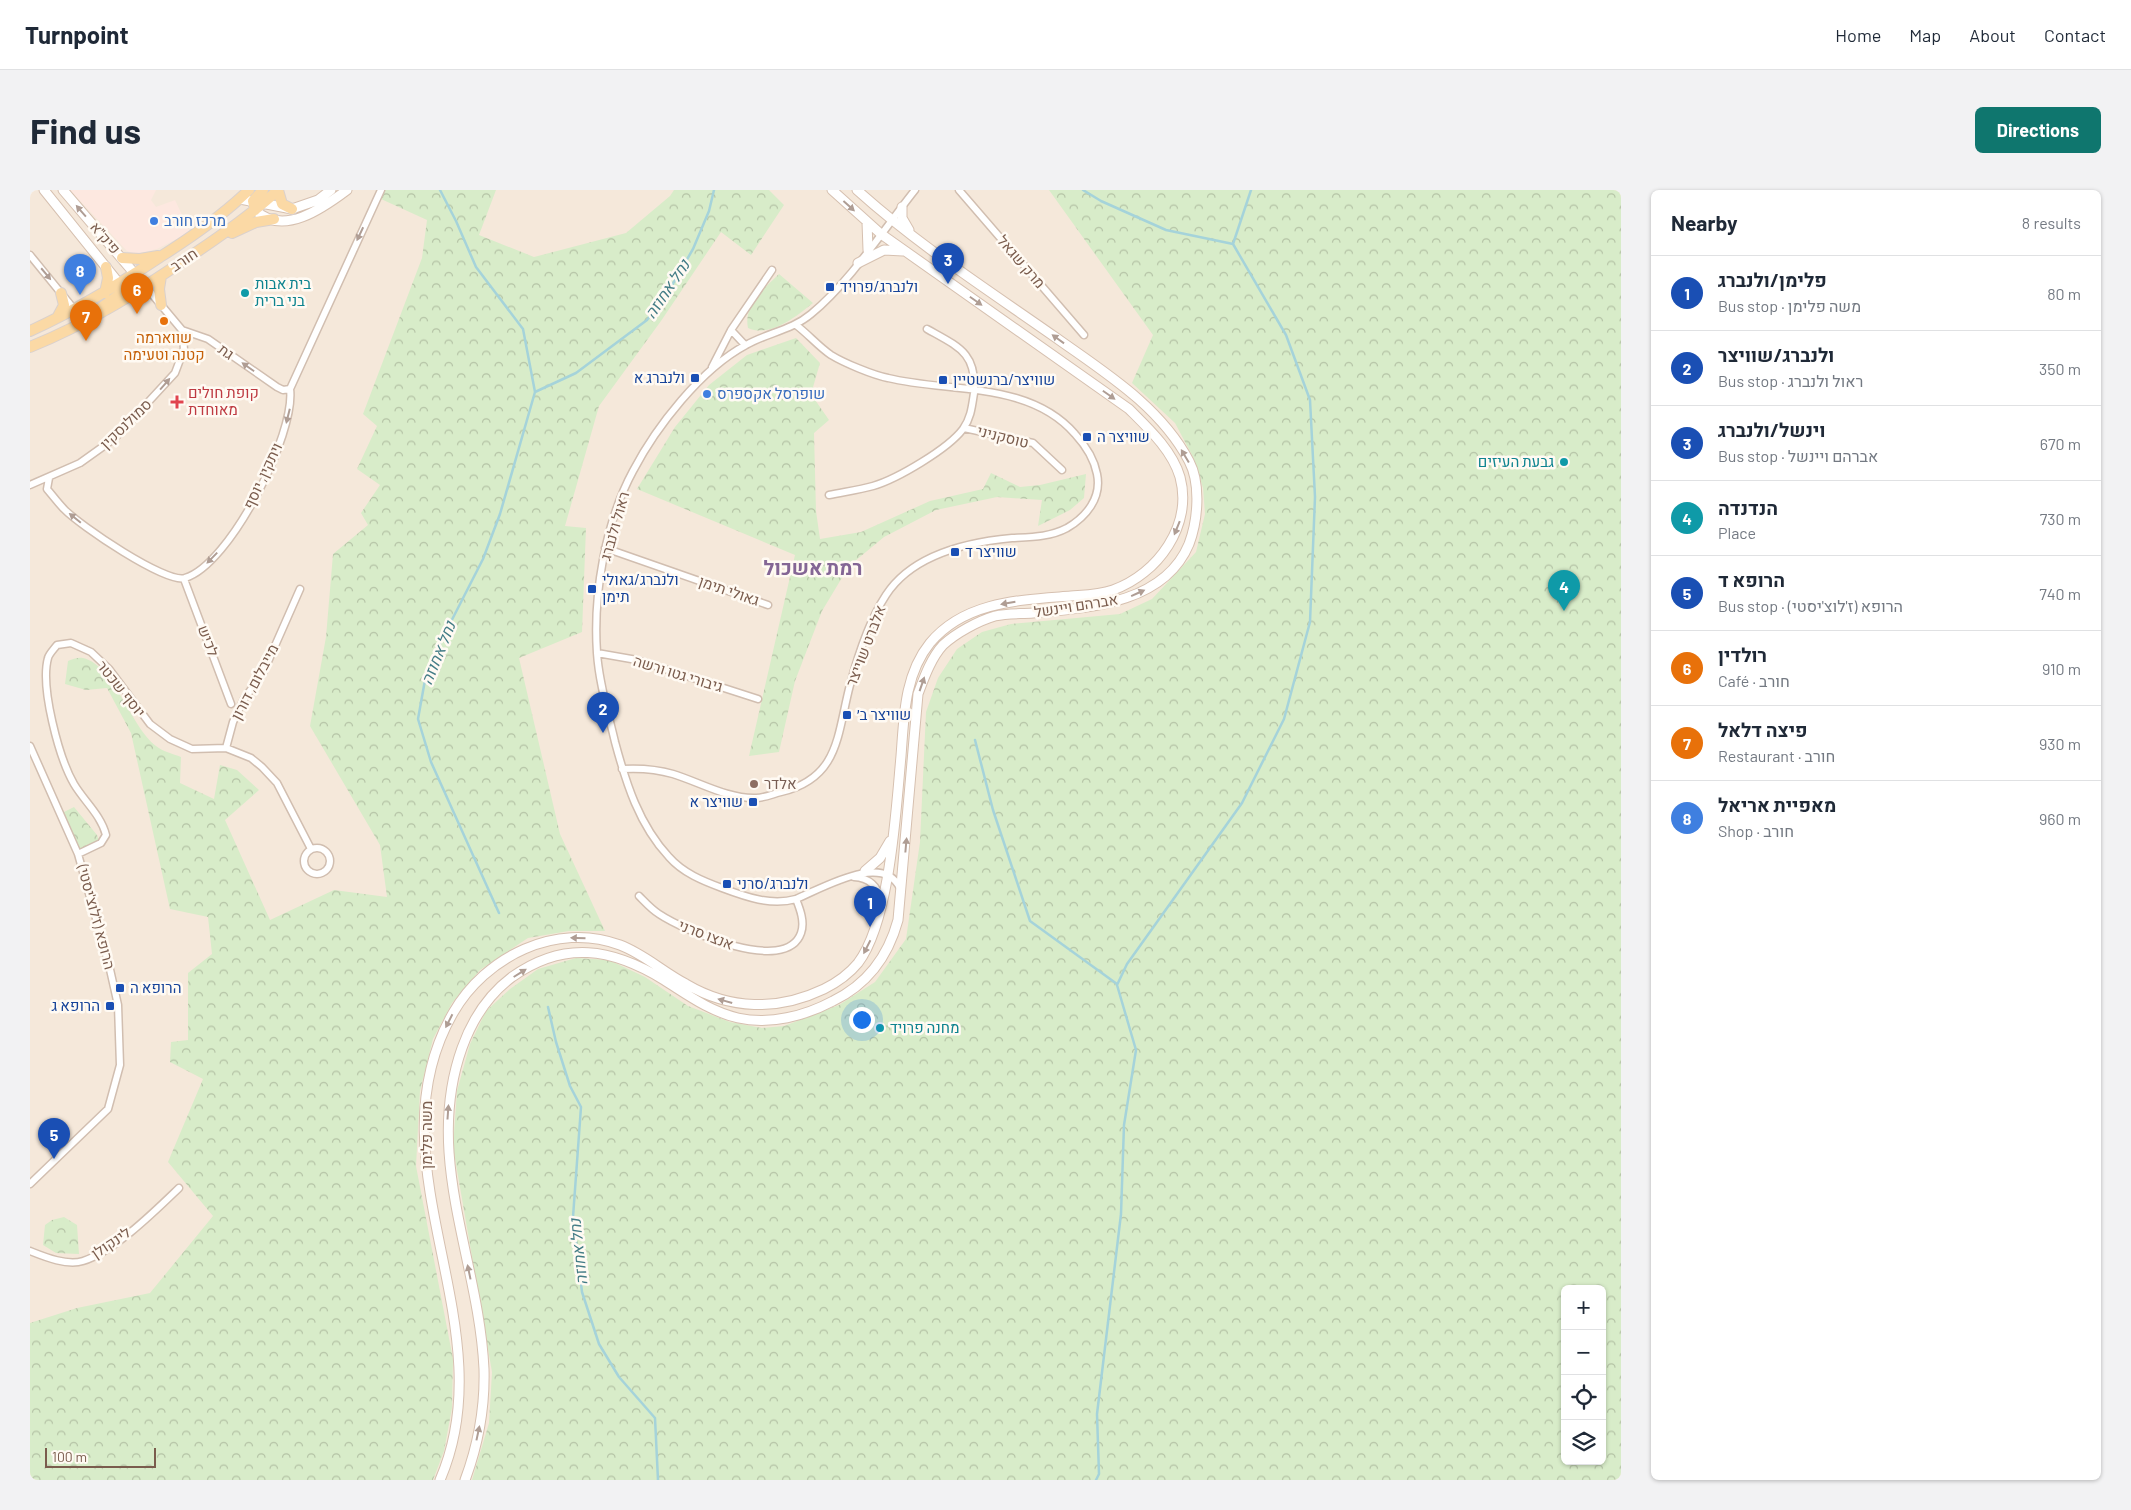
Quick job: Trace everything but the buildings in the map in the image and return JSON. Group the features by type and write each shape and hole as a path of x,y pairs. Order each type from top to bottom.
{"main road":[{"name":"פיק\"א","path":"44,190 123,287"},
{"name":"פיק\"א","path":"63,190 146,287"},
{"name":"חורב","path":"30,331 105,293 123,287 135,274 224,213 249,190"},
{"path":"263,190 257,205 262,216 274,219"},
{"path":"278,190 282,204 292,209"},
{"name":"חורב","path":"30,347 88,321 146,287 208,244 278,190"},
{"path":"240,199 257,205 292,209 318,200 331,190"},
{"path":"208,244 254,222 302,218 318,210 347,190"},
{"name":"אברהם ויינשל","path":"832,190 881,234 1129,409 1158,438 1170,456 1179,475 1182,500 1179,526 1164,554 1140,576 1100,594 1026,600 980,609 960,617 926,647 915,670 906,697 887,874"},
{"name":"אברהם ויינשל","path":"857,190 891,220 1089,362 1151,410 1178,444 1190,463 1196,487 1196,519 1188,545 1166,575 1144,591 1124,599 1095,606 995,616 967,628 943,646 926,673 918,694 901,894"},
{"path":"902,207 902,218 912,234"},
{"path":"867,222 868,250"},
{"path":"858,263 884,250 897,250 908,253"},
{"path":"122,258 145,259 169,252"},
{"path":"105,293 108,278 106,268"},
{"path":"161,276 159,289 161,305"},
{"path":"88,321 123,287 146,287"},
{"path":"57,318 64,305 62,292"},
{"path":"866,871 880,858 892,836"},
{"name":"משה פלימן","path":"440,1480 457,1423 461,1369 456,1323 430,1194 425,1148 425,1114 429,1082 438,1047 453,1013 467,993 495,966 527,948 552,940 579,938 618,944 643,956 688,986 730,1003 765,1005 792,1001 826,988 849,973 858,963 874,930 887,874"},
{"name":"משה פלימן","path":"465,1480 480,1426 484,1368 480,1331 452,1192 448,1147 448,1115 458,1060 466,1035 482,1007 502,986 524,970 552,957 587,952 621,958 658,977 692,999 738,1018 762,1021 788,1017 838,999 852,991 873,972 894,936 901,894"}],"street":[{"name":"ויתקין, יוסף","path":"184,579 204,566 222,547 258,495 285,427 290,406 290,389 382,190"},
{"name":"ראול ולנברג","path":"866,871 786,902 760,900 738,894 686,872 669,857 637,812 622,769 601,683 597,653 600,581 606,548 617,507 633,470 672,412 712,368 745,345 796,325 822,305 858,263 915,190"},
{"name":"מרק שגאל","path":"959,190 1084,334"},
{"path":"30,255 75,309 88,321"},
{"name":"ראול ולנברג","path":"712,368 731,330 772,270"},
{"path":"146,287 182,330"},
{"name":"אלברט שוייצר","path":"622,769 641,768 671,773 698,784 742,796 757,798 807,784 822,772 831,759 850,684 872,621 887,593 905,575 933,556 971,543 1057,533 1081,520 1095,500 1098,481 1095,464 1085,446 1065,423 1024,400 974,390 887,378 832,356 796,325"},
{"path":"829,495 875,485 931,457 964,428 972,410 974,390 971,361 958,347 927,329"},
{"name":"גת","path":"182,330 208,339 277,387 283,390 290,389"},
{"name":"סמולנסקין","path":"30,485 94,455 115,438 175,373 184,348 182,330"},
{"path":"731,330 745,345"},
{"name":"טוסקניני","path":"964,428 1033,443 1062,470"},
{"path":"48,478 47,489 65,510 96,535 168,577 184,579"},
{"name":"גאולי תימן","path":"606,548 768,605"},
{"name":"לכיש","path":"184,579 231,704"},
{"name":"מייבלום, דורון","path":"226,748 233,722 244,699 263,673 300,589"},
{"name":"יוסף שכטר","path":"78,854 101,843 106,835 104,825 74,784 58,748 47,676 48,657 57,645 71,643 91,652 109,669 150,724 170,739 192,749 226,748 251,758 272,776 311,849"},
{"name":"גיבורי גטו ורשה","path":"597,653 637,660 758,699"},
{"name":"הרופא (ז'לוצ'יסטי)","path":"30,746 78,854 109,965 118,1006 120,1065 108,1109 30,1184"},
{"path":"322,848 329,854 331,861 324,872 313,873 306,868 305,855 311,849 322,848"},
{"path":"866,871 887,874 896,882 901,894"},
{"path":"852,877 867,879 873,884 882,901"},
{"name":"אנצו סרני","path":"639,896 658,914 681,926 719,942 763,950 787,947 798,938 802,926 796,899"},
{"name":"לינקולן","path":"30,1251 52,1259 81,1262 104,1251 147,1218 179,1188"}],"shaded area":[{"path":"30,190 1621,190 1621,1480 30,1480"},
{"name":"מרכז חורב","path":"70,190 156,190 151,200 156,207 175,200 190,232 157,249 136,254 127,251"}],"green space":[{"path":"385,190 496,190 479,235 534,257 626,233 670,196 674,190 769,190 784,205 751,255 721,232 661,321 599,406 565,526 586,528 582,632 519,658 560,834 605,931 569,931 528,938 480,970 452,1003 433,1039 420,1091 416,1166 453,1359 452,1408 444,1451 433,1480 30,1480 30,1323 77,1308 150,1293 213,1216 168,1162 203,1079 170,1062 171,1042 188,1040 188,973 212,954 208,917 170,909 131,733 107,688 86,690 65,684 68,661 83,658 94,663 104,672 147,737 158,748 181,757 180,783 214,799 220,765 237,770 259,790 225,820 270,920 334,890 387,897 380,845 310,726 326,637 333,554 368,525 361,513 380,485 357,469 377,426 363,414 422,258 427,220 381,199"},
{"path":"1049,190 1621,190 1621,1480 472,1480 489,1423 492,1372 453,1147 457,1091 470,1044 486,1011 510,989 538,969 576,958 609,960 645,977 688,1006 730,1022 762,1028 784,1026 839,1005 875,982 906,939 920,842 926,712 938,678 957,649 982,632 1011,624 1120,614 1152,599 1196,552 1205,514 1203,488 1194,459 1175,423 1132,383 1153,335"},
{"path":"779,274 813,303 799,314 774,328 756,330 748,328 747,320 752,304"},
{"path":"796,338 820,363 811,394 829,420 814,433 816,511 820,539 861,532 930,501 983,489 991,473 1020,487 1040,485 1086,474 1084,498 1070,510 1038,526 1042,500 997,497 936,510 884,537 849,566 822,611 795,681 779,752 749,756 795,555 637,489 675,427 709,385 747,355"},
{"path":"74,807 97,835 99,842 79,851 62,813"},
{"path":"64,1217 77,1225 79,1254 56,1253 43,1245 45,1225 52,1220"}],"waterway":[{"name":"נחל אחוזה","path":"440,190 476,267 523,329 535,392 500,514 483,559 436,651 425,680 418,719 431,762 499,913"},
{"name":"נחל אחוזה","path":"535,392 576,373 647,320 667,294 693,249 709,211 714,190"},
{"path":"1083,190 1101,201 1166,230 1233,244 1286,335 1310,400 1315,497 1310,622 1284,719 1242,803 1127,964 1117,985 1136,1050 1124,1125 1121,1214 1097,1414 1099,1474 1096,1480"},
{"path":"1233,244 1251,190"},
{"path":"975,740 993,810 1030,921 1117,984"},
{"name":"נחל אחוזה","path":"548,1007 556,1042 570,1086 581,1107 573,1217 582,1292 599,1344 619,1377 655,1418 658,1480"}],"place":[{"name":"מרכז חורב","path":"154,221"},
{"name":"וינשל/ולנברג","path":"948,284"},
{"name":"ולנברג/פרויד","path":"830,287"},
{"name":"בית אבות בני ברית","path":"245,293"},
{"name":"מאפיית אריאל","path":"80,295"},
{"name":"רולדין","path":"137,314"},
{"name":"שווארמה קטנה וטעימה","path":"164,321"},
{"name":"פיצה דלאל","path":"86,341"},
{"name":"ולנברג א","path":"695,378"},
{"name":"שוויצר/ברנשטיין","path":"943,380"},
{"name":"שופרסל אקספרס","path":"707,394"},
{"name":"קופת חולים מאוחדת","path":"177,402"},
{"name":"שוויצר ה","path":"1087,437"},
{"name":"גבעת העיזים","path":"1564,462"},
{"name":"שוויצר ד","path":"955,552"},
{"name":"ולנברג/גאולי תימן","path":"592,589"},
{"name":"הנדנדה","path":"1564,611"},
{"name":"שוויצר ב׳","path":"847,715"},
{"name":"ולנברג/שוויצר","path":"603,733"},
{"name":"אלדר","path":"754,784"},
{"name":"שוויצר א","path":"753,802"},
{"name":"ולנברג/סרני","path":"727,884"},
{"name":"פלימן/ולנברג","path":"870,927"},
{"name":"הרופא ה","path":"120,988"},
{"name":"הרופא ג","path":"110,1006"},
{"name":"מחנה פרויד","path":"880,1028"},
{"name":"הרופא ד","path":"54,1159"}],"district":[{"name":"רמת אשכול","path":"813,568"}]}
